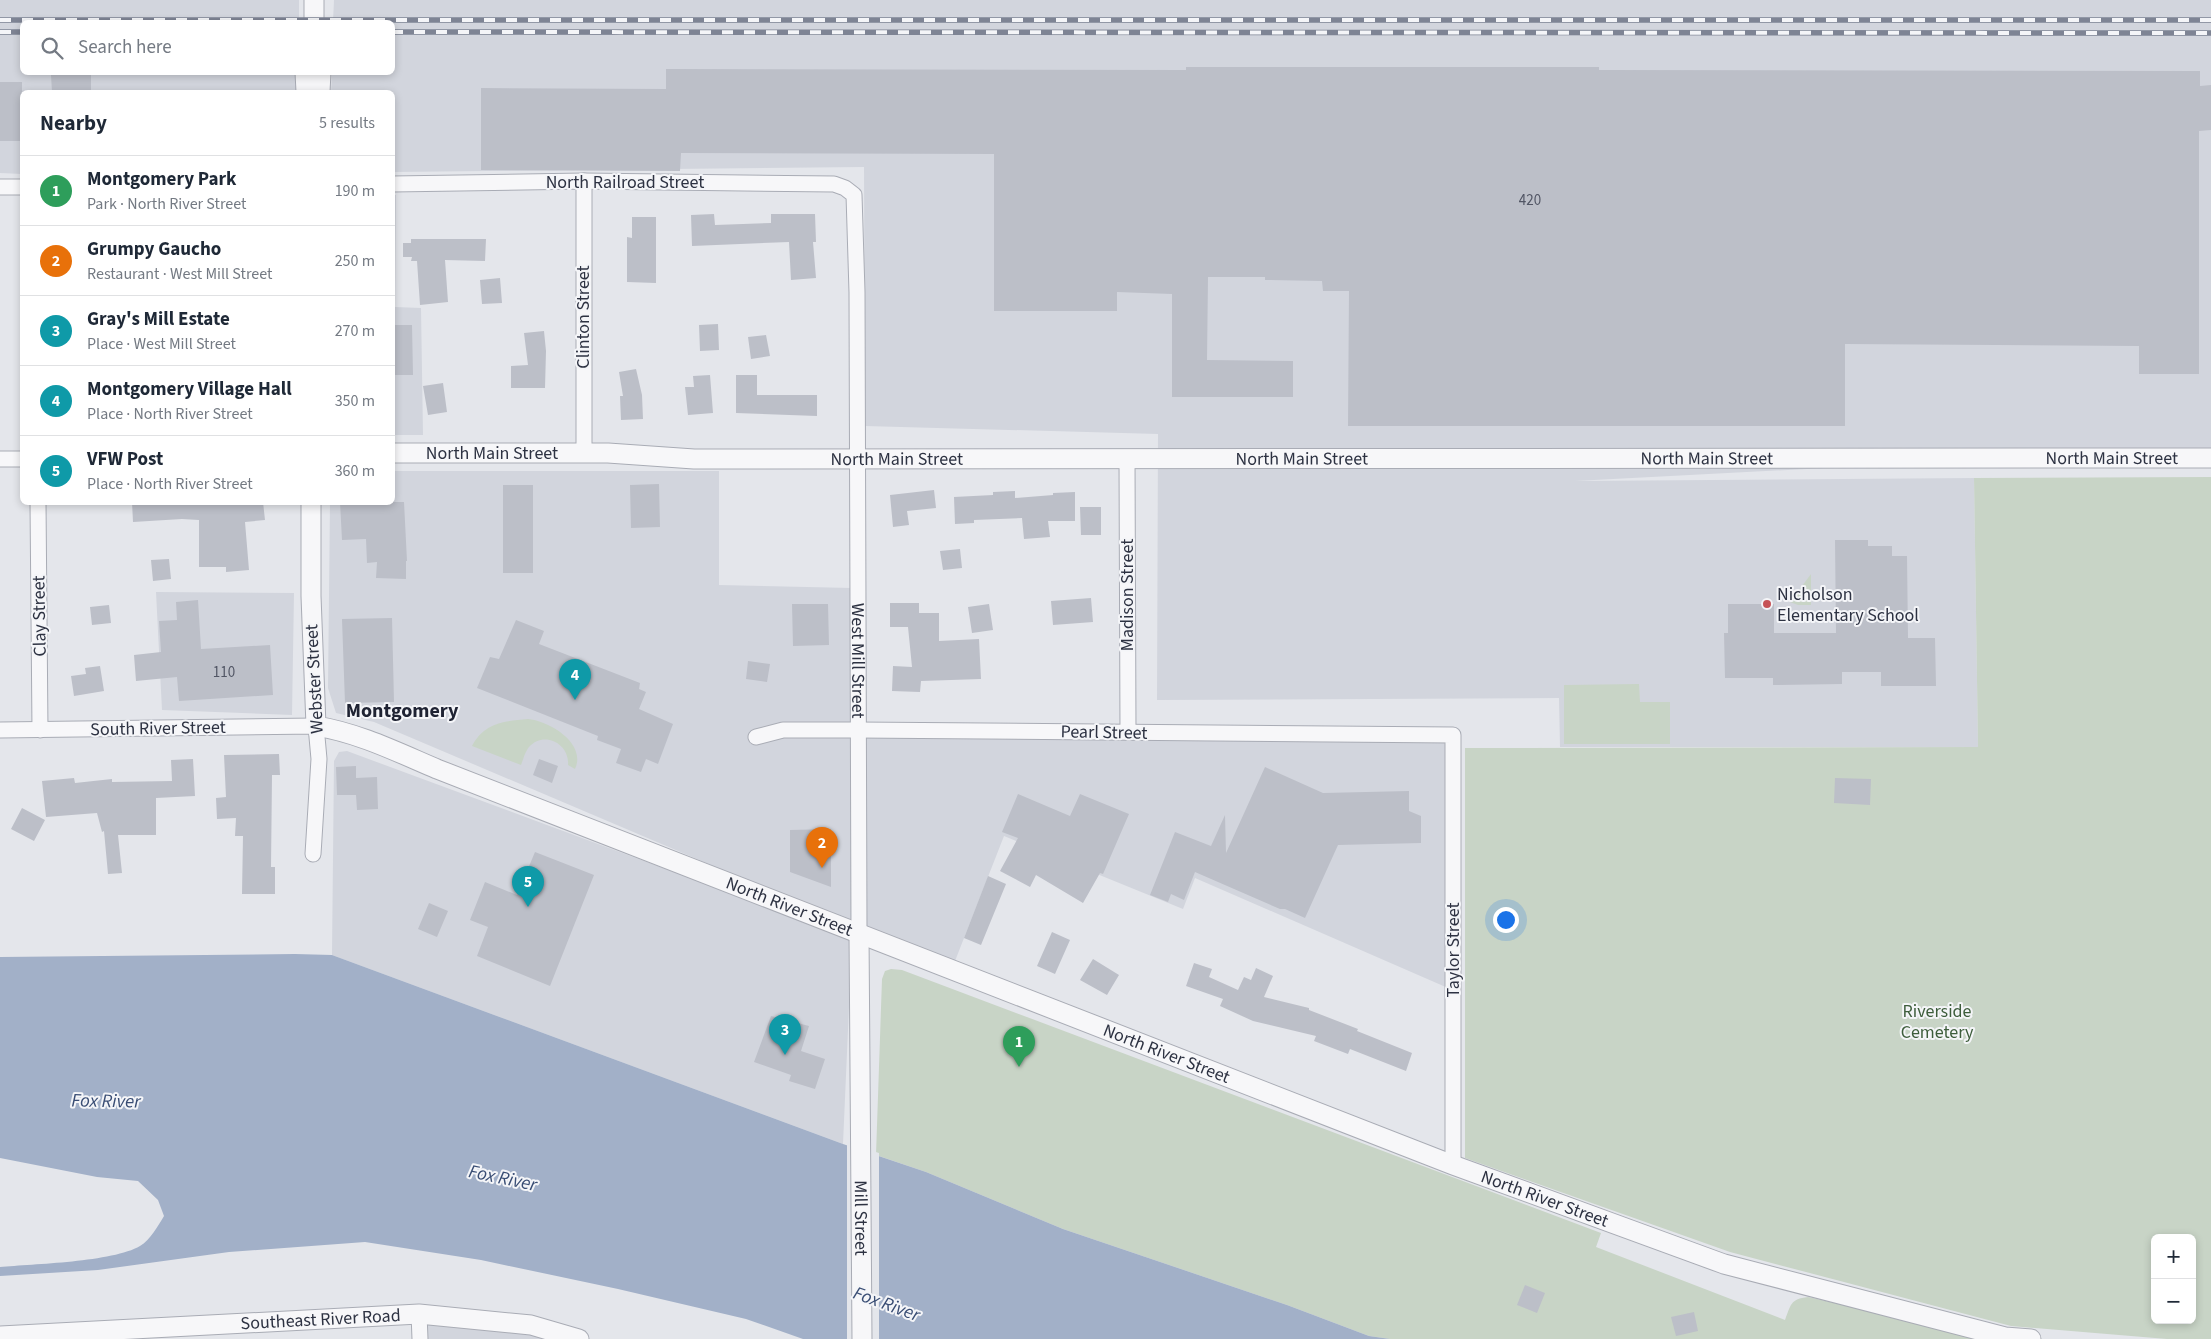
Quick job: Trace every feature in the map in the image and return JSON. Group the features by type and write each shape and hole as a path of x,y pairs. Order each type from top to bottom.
{"street":[{"path":"314,0 314,20"},
{"path":"305,75 306,90"},
{"path":"320,90 321,75"},
{"name":"North Railroad Street","path":"395,184 584,181 834,184 845,188 854,195"},
{"name":"Clinton Street","path":"584,181 584,454"},
{"path":"0,187 20,187"},
{"name":"West Mill Street","path":"854,195 857,292 857,730 862,1128"},
{"name":"North Main Street","path":"395,453 608,453 694,459 2211,458"},
{"name":"Madison Street","path":"1127,458 1128,732"},
{"path":"0,459 20,459"},
{"name":"Clay Street","path":"38,505 40,730"},
{"name":"Webster Street","path":"311,505 310,596 319,759 313,854"},
{"name":"South River Street","path":"0,730 316,726"},
{"name":"North River Street","path":"316,726 365,738 437,769 1453,1164 1724,1264 2005,1337 2031,1339"},
{"name":"Pearl Street","path":"756,737 783,730 1453,735"},
{"name":"Taylor Street","path":"1453,735 1453,1164"},
{"name":"Mill Street","path":"862,1128 862,1339"},
{"path":"419,1314 420,1339"},
{"name":"Southeast River Road","path":"0,1336 419,1314 531,1325 579,1339"}],"shaded area":[{"path":"0,0 299,0 299,20 20,20 20,75 299,75 298,90 20,90 20,174 0,173"},
{"path":"334,0 2211,0 2211,448 1575,481 1974,478 1978,747 1560,747 1559,698 1157,700 1158,434 865,426 864,167 395,172 395,90 331,90 332,75 395,75 395,20 333,20"},
{"path":"395,195 396,195 395,307"},
{"path":"395,307 421,308 423,435 395,435"},
{"path":"395,471 719,471 719,585 852,588 855,926 374,722 336,713 328,688 330,505 395,505"},
{"path":"156,592 294,593 292,715 162,710"},
{"path":"861,737 1448,741 1448,988 1195,878 1183,909 1004,836 955,961 862,929"},
{"path":"347,751 852,938 843,1144 332,955 334,761 339,752"},
{"path":"426,1324 539,1334 554,1339 427,1339"}],"green space":[{"name":"Riverside Cemetery","path":"2211,477 2211,1339 2167,1339 2011,1326 1730,1252 1465,1158 1465,748 1978,747 1974,478"},
{"path":"1811,574 1811,605 1798,605 1790,602"},
{"path":"1639,684 1640,702 1670,702 1670,744 1564,744 1564,685"},
{"path":"528,719 546,724 564,735 571,742 576,750 575,769 568,765 565,751 555,742 548,740 535,742 529,747 521,765 472,746 482,732 489,728 503,722"},
{"path":"891,969 902,970 1601,1233 1596,1247 1785,1320 1794,1301 1808,1297 1991,1339 1390,1339 1369,1336 1287,1305 1063,1229 926,1172 876,1155 882,979 885,971"}],"water":[{"name":"Fox River","path":"332,955 843,1144 926,1172 1063,1229 1287,1305 1369,1336 1390,1339 803,1339 746,1319 618,1289 481,1260 365,1242 229,1252 98,1270 0,1276 0,1267 93,1259 128,1251 140,1246 147,1240 164,1216 158,1200 138,1181 97,1177 0,1158 0,957"}],"pier":[{"path":"847,1143 879,1153 879,1339 847,1339"}],"building":[{"path":"1186,67 1599,67 1599,70 2200,71 2200,86 2211,85 2211,130 2199,131 2199,374 2139,374 2139,346 1845,344 1845,426 1348,426 1349,291 1323,291 1322,281 1265,280 1265,277 1208,277 1207,360 1293,361 1293,397 1172,397 1172,294 1117,292 1117,311 994,311 994,154 681,153 680,171 481,170 481,88 666,89 666,69 1186,70"},
{"path":"51,75 91,75 91,90 52,90"},
{"path":"0,82 22,82 22,90 20,90 20,141 0,141"},
{"path":"714,214 715,225 771,223 771,214 815,214 816,242 813,242 816,278 791,280 789,242 692,246 691,215"},
{"path":"632,217 656,217 656,283 627,282 627,237 632,238"},
{"path":"411,239 486,239 485,261 445,260 448,302 420,305 417,261 411,261 412,257 403,257 403,243 411,243"},
{"path":"500,278 502,303 482,304 480,280"},
{"path":"718,324 719,350 700,351 699,325"},
{"path":"395,325 412,325 413,375 395,375"},
{"path":"544,331 546,351 545,388 511,388 511,366 528,365 524,333"},
{"path":"766,335 770,356 751,359 748,337"},
{"path":"636,369 642,395 643,419 621,420 620,396 623,396 619,372"},
{"path":"710,375 713,413 688,415 685,387 694,387 693,376"},
{"path":"736,375 757,375 757,395 817,395 817,416 736,413"},
{"path":"443,383 447,412 428,415 423,386"},
{"path":"659,484 660,527 631,528 630,485"},
{"path":"503,485 533,485 533,573 503,573"},
{"path":"934,490 936,508 907,511 909,525 893,527 890,495"},
{"path":"1015,491 1015,498 1075,492 1075,521 1048,521 1050,537 1024,539 1022,518 974,520 974,523 955,524 954,497 993,495 993,492"},
{"path":"395,502 404,502 406,579 376,578 377,562 367,563 366,539 342,540 340,505 395,505"},
{"path":"132,505 263,505 265,520 245,522 249,570 226,572 226,567 199,567 199,520 182,519 133,522"},
{"path":"1080,507 1101,507 1101,535 1081,535"},
{"path":"1835,540 1868,540 1868,546 1892,546 1892,556 1907,556 1908,638 1935,638 1936,686 1881,686 1881,672 1842,672 1842,684 1773,685 1773,678 1725,678 1724,633 1728,633 1728,604 1774,604 1774,633 1836,633"},
{"path":"960,549 962,568 943,570 940,551"},
{"path":"169,559 171,579 153,581 151,560"},
{"path":"1091,598 1093,622 1053,625 1051,601"},
{"path":"198,600 201,649 270,645 273,695 179,701 177,677 136,681 134,655 161,652 159,621 177,620 176,602"},
{"path":"890,603 919,603 919,613 939,613 939,641 979,639 981,679 921,681 920,692 892,691 893,666 912,667 908,627 890,627"},
{"path":"792,604 828,604 829,645 793,646"},
{"path":"989,604 993,630 972,633 968,607"},
{"path":"109,605 111,623 92,625 90,607"},
{"path":"392,618 394,702 345,703 342,619"},
{"path":"516,620 544,631 539,644 640,683 639,689 646,692 639,709 673,724 658,764 646,759 641,772 616,763 621,749 597,740 598,736 477,688 490,657 499,659"},
{"path":"748,661 770,664 767,682 746,679"},
{"path":"100,666 104,691 74,696 71,676 86,674 85,668"},
{"path":"279,754 280,775 272,775 271,867 275,867 275,894 242,894 243,836 235,836 236,818 217,819 216,798 226,797 224,755"},
{"path":"193,759 195,796 156,798 156,835 118,835 122,873 108,874 104,831 102,832 97,813 46,817 42,781 74,778 75,783 112,779 112,782 172,781 171,760"},
{"path":"539,759 558,766 552,783 533,775"},
{"path":"356,766 356,778 377,777 378,809 357,810 356,795 337,795 336,767"},
{"path":"1265,767 1323,793 1409,791 1409,811 1421,816 1421,843 1338,845 1305,918 1195,872 1184,900 1171,894 1168,902 1150,895 1175,832 1211,846 1225,815 1226,853"},
{"path":"1835,778 1871,779 1870,805 1834,803"},
{"path":"1018,794 1070,816 1080,794 1129,814 1103,874 1100,873 1083,903 1036,875 1030,887 1000,871 1018,838 1002,832"},
{"path":"22,808 45,820 34,841 11,829"},
{"path":"831,829 831,887 790,872 790,830"},
{"path":"535,852 594,875 550,986 477,956 488,927 470,920 485,882 517,895"},
{"path":"988,876 1006,884 981,945 964,938"},
{"path":"429,903 448,911 437,937 418,929"},
{"path":"1052,932 1070,940 1055,974 1037,966"},
{"path":"1093,959 1119,975 1107,995 1080,980"},
{"path":"1194,963 1212,969 1209,977 1238,990 1244,977 1251,980 1256,968 1273,976 1264,997 1309,1008 1309,1010 1358,1029 1357,1031 1412,1053 1406,1071 1350,1049 1348,1054 1314,1041 1316,1036 1253,1021 1220,1006 1223,999 1186,986"},
{"path":"771,1016 809,1026 801,1051 825,1059 815,1089 789,1081 791,1075 754,1062"},
{"path":"1525,1285 1545,1293 1537,1313 1517,1305"},
{"path":"1694,1312 1698,1331 1676,1336 1671,1317"}],"railway":[{"path":"0,20 2211,20"},
{"path":"0,32 20,32"},
{"path":"395,32 2211,33"}],"place":[{"name":"Nicholson Elementary School","path":"1767,604"},
{"name":"Montgomery Village Hall","path":"575,700"},
{"name":"Grumpy Gaucho","path":"822,868"},
{"name":"VFW Post","path":"528,907"},
{"name":"Gray's Mill Estate","path":"785,1055"},
{"name":"Montgomery Park","path":"1019,1067"}],"district":[{"name":"Montgomery","path":"402,710"}]}
